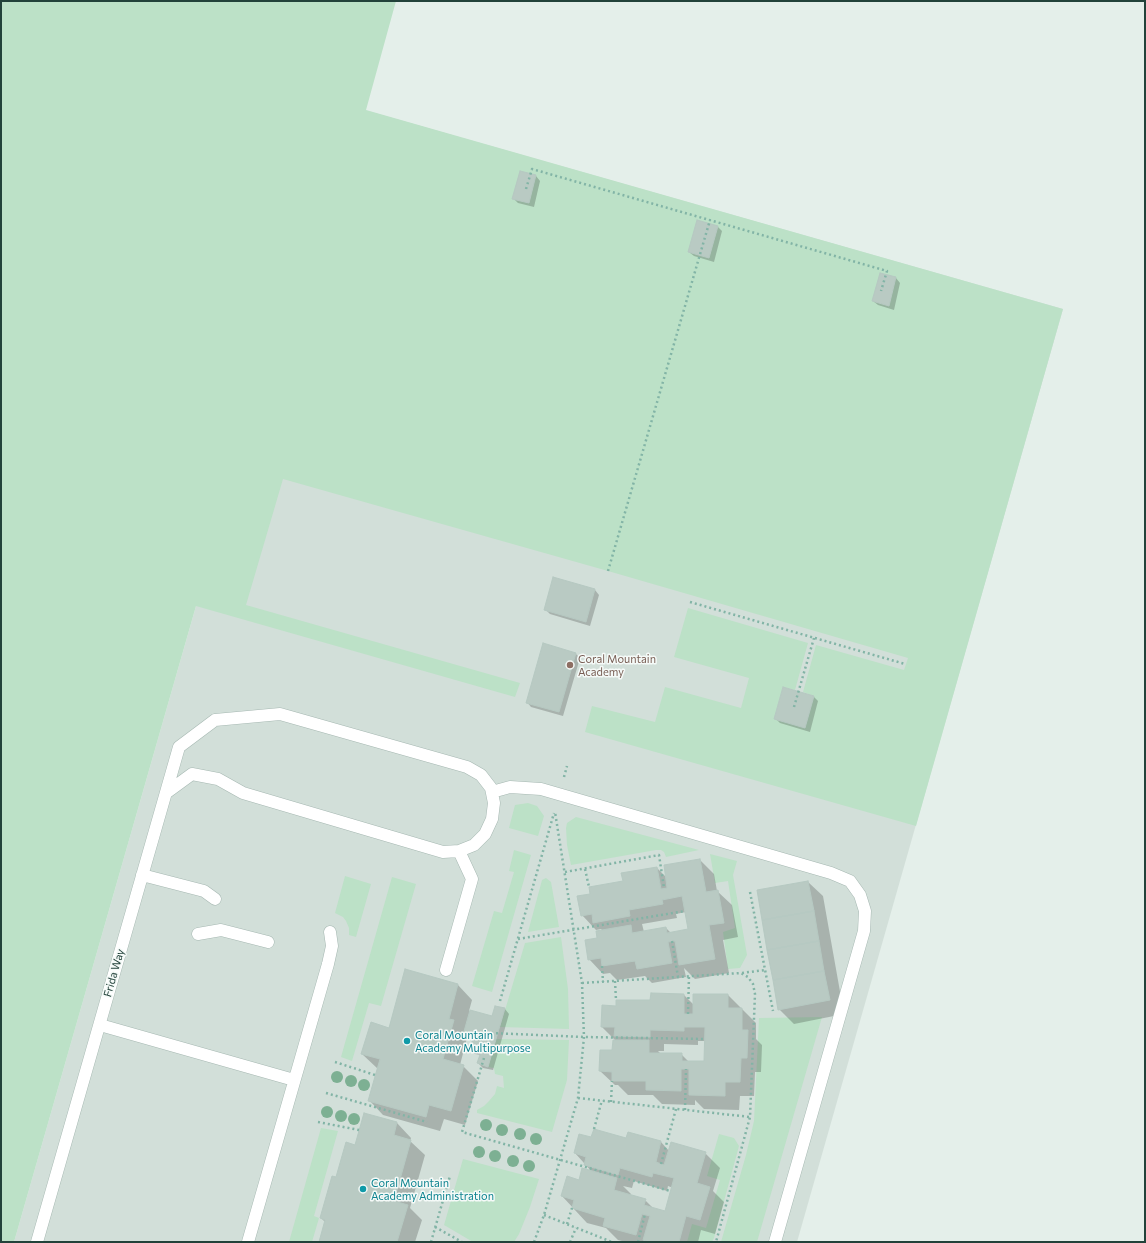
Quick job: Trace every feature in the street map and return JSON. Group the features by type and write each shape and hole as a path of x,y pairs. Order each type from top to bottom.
{"lane":[{"name":"Frida Way","path":"37,1242 179,747 215,720 280,714 467,767 481,775 491,788 492,792"},
{"path":"166,793 192,774 218,779 243,794 444,852 459,851 474,845 485,834 492,819 494,803 492,792 510,787 541,789 832,873 850,881 860,895 865,911 864,931 775,1242"},
{"path":"446,970 472,879 459,851"},
{"path":"142,875 204,891 215,899"},
{"path":"198,934 220,930 268,942"},
{"path":"248,1242 328,964 332,946 330,932"},
{"path":"100,1024 294,1080"}],"path":[{"path":"526,189 532,169 710,220 887,271 881,291"},
{"path":"608,571 710,220"},
{"path":"690,602 905,664"},
{"path":"794,707 814,638"},
{"path":"563,780 567,766"},
{"path":"500,1001 554,811 582,983 584,1038 578,1098 544,1215 534,1242"},
{"path":"565,872 659,855 664,888"},
{"path":"585,868 589,887"},
{"path":"750,892 773,1011"},
{"path":"518,939 685,911"},
{"path":"672,941 678,977"},
{"path":"602,966 603,982"},
{"path":"582,983 741,973 765,970"},
{"path":"716,1242 750,1117 755,994 748,977 741,973"},
{"path":"688,1014 689,976"},
{"path":"616,981 616,1000"},
{"path":"491,1033 584,1038 704,1039"},
{"path":"484,1058 462,1132 670,1191"},
{"path":"335,1062 375,1075"},
{"path":"685,1110 686,1069"},
{"path":"611,1102 612,1080"},
{"path":"326,1093 427,1122"},
{"path":"578,1098 750,1117"},
{"path":"594,1129 602,1100"},
{"path":"661,1164 676,1109"},
{"path":"318,1122 359,1130"},
{"path":"431,1242 450,1176"},
{"path":"567,1224 572,1208"},
{"path":"638,1242 645,1214"},
{"path":"544,1215 612,1242"},
{"path":"435,1227 462,1242"},
{"path":"570,1242 576,1228"}],"shaded area":[{"name":"Coral Mountain Academy","path":"340,103 1063,309 797,1242 14,1242"}],"green space":[{"path":"1,1 396,1 366,110 1063,309 916,826 585,732 592,706 655,722 665,687 741,708 749,678 674,657 688,608 808,643 795,690 783,687 774,719 805,727 814,696 803,692 816,645 904,670 908,658 283,479 246,605 520,683 515,697 196,606 14,1242 1,1242"},
{"path":"528,803 537,806 544,816 538,836 509,828 515,805"},
{"path":"576,817 699,850 666,857 664,852 661,850 656,850 571,865 567,845 566,828 567,823"},
{"path":"514,850 531,855 492,992 472,986 494,911 502,913 514,872 509,871"},
{"path":"710,854 737,861 733,875 747,955 740,968 728,969 723,932 735,928 728,881 715,883"},
{"path":"345,876 371,884 356,937 349,935 349,928 346,921 343,917 335,913"},
{"path":"392,877 416,884 381,1006 369,1003 352,1061 341,1057"},
{"path":"546,878 551,882 559,927 528,932 542,880"},
{"path":"561,937 568,989 569,1029 500,1027 525,943"},
{"path":"822,1017 757,1242 721,1242 746,1155 754,1121 759,1018"},
{"path":"496,1039 569,1040 567,1080 552,1132 477,1113 477,1110 484,1106 495,1094 497,1086 504,1088 503,1076 495,1074 494,1068 488,1067"},
{"path":"321,1128 338,1131 314,1216 319,1218 312,1242 289,1242"},
{"path":"719,1134 734,1138 739,1146 714,1238 712,1242 687,1242 692,1224 706,1228 720,1180 707,1176"},
{"path":"463,1159 539,1179 530,1207 519,1234 514,1242 473,1242 444,1225"}],"building":[{"path":"520,171 536,175 529,203 512,199"},
{"path":"697,220 718,226 709,258 688,252"},
{"path":"880,273 896,277 889,306 872,301"},
{"path":"553,577 595,589 586,622 544,610"},
{"path":"543,643 576,653 559,712 526,703"},
{"path":"783,687 814,696 805,728 774,719"},
{"path":"700,859 706,892 718,890 724,923 709,925 715,959 679,965 675,941 668,942 672,963 637,969 635,961 602,966 601,958 588,960 585,940 597,938 596,931 631,925 632,933 666,927 667,933 688,929 682,896 662,900 663,904 629,910 630,916 593,923 592,914 581,916 577,896 590,894 589,887 623,881 621,873 657,867 661,889 667,888 664,865"},
{"path":"808,881 814,911 762,920 757,890"},
{"path":"814,911 819,941 767,950 762,920"},
{"path":"819,941 824,971 773,980 767,950"},
{"name":"Coral Mountain Academy Multipurpose","path":"405,969 458,984 449,1019 454,1020 443,1059 464,1065 451,1111 429,1105 426,1117 368,1101 380,1059 361,1054 371,1022 389,1028"},
{"path":"824,971 830,1000 778,1010 773,980"},
{"path":"651,993 684,994 684,1014 693,1014 693,994 728,994 728,1008 742,1008 742,1030 748,1030 747,1058 741,1058 740,1082 725,1082 725,1096 689,1095 689,1069 681,1069 681,1091 646,1090 646,1081 612,1081 612,1072 599,1071 600,1050 612,1050 613,1040 649,1040 649,1053 682,1053 682,1061 704,1061 705,1027 684,1027 684,1031 650,1030 650,1037 614,1036 615,1027 601,1027 602,1005 616,1006 616,1000 650,1000"},
{"path":"495,1006 505,1008 488,1067 477,1063 481,1052 470,1049 473,1038 463,1035 470,1010 492,1016"},
{"name":"Coral Mountain Academy Administration","path":"364,1113 397,1122 394,1135 411,1140 394,1201 408,1205 397,1242 319,1242 325,1220 320,1218 332,1176 336,1177 346,1142 355,1145"},
{"path":"594,1129 626,1138 628,1132 661,1141 656,1162 664,1165 671,1142 706,1152 697,1183 710,1187 700,1220 686,1216 679,1242 649,1242 643,1240 650,1216 642,1214 636,1235 603,1226 605,1218 572,1208 574,1200 561,1196 567,1176 579,1180 582,1168 617,1178 614,1190 646,1199 644,1205 665,1211 674,1178 653,1173 652,1177 620,1168 618,1175 584,1165 586,1157 574,1153 579,1134 591,1137"}],"place":[{"name":"Coral Mountain Academy","path":"570,665"},
{"name":"Coral Mountain Academy Multipurpose","path":"407,1041"},
{"name":"Coral Mountain Academy Administration","path":"363,1189"}]}
